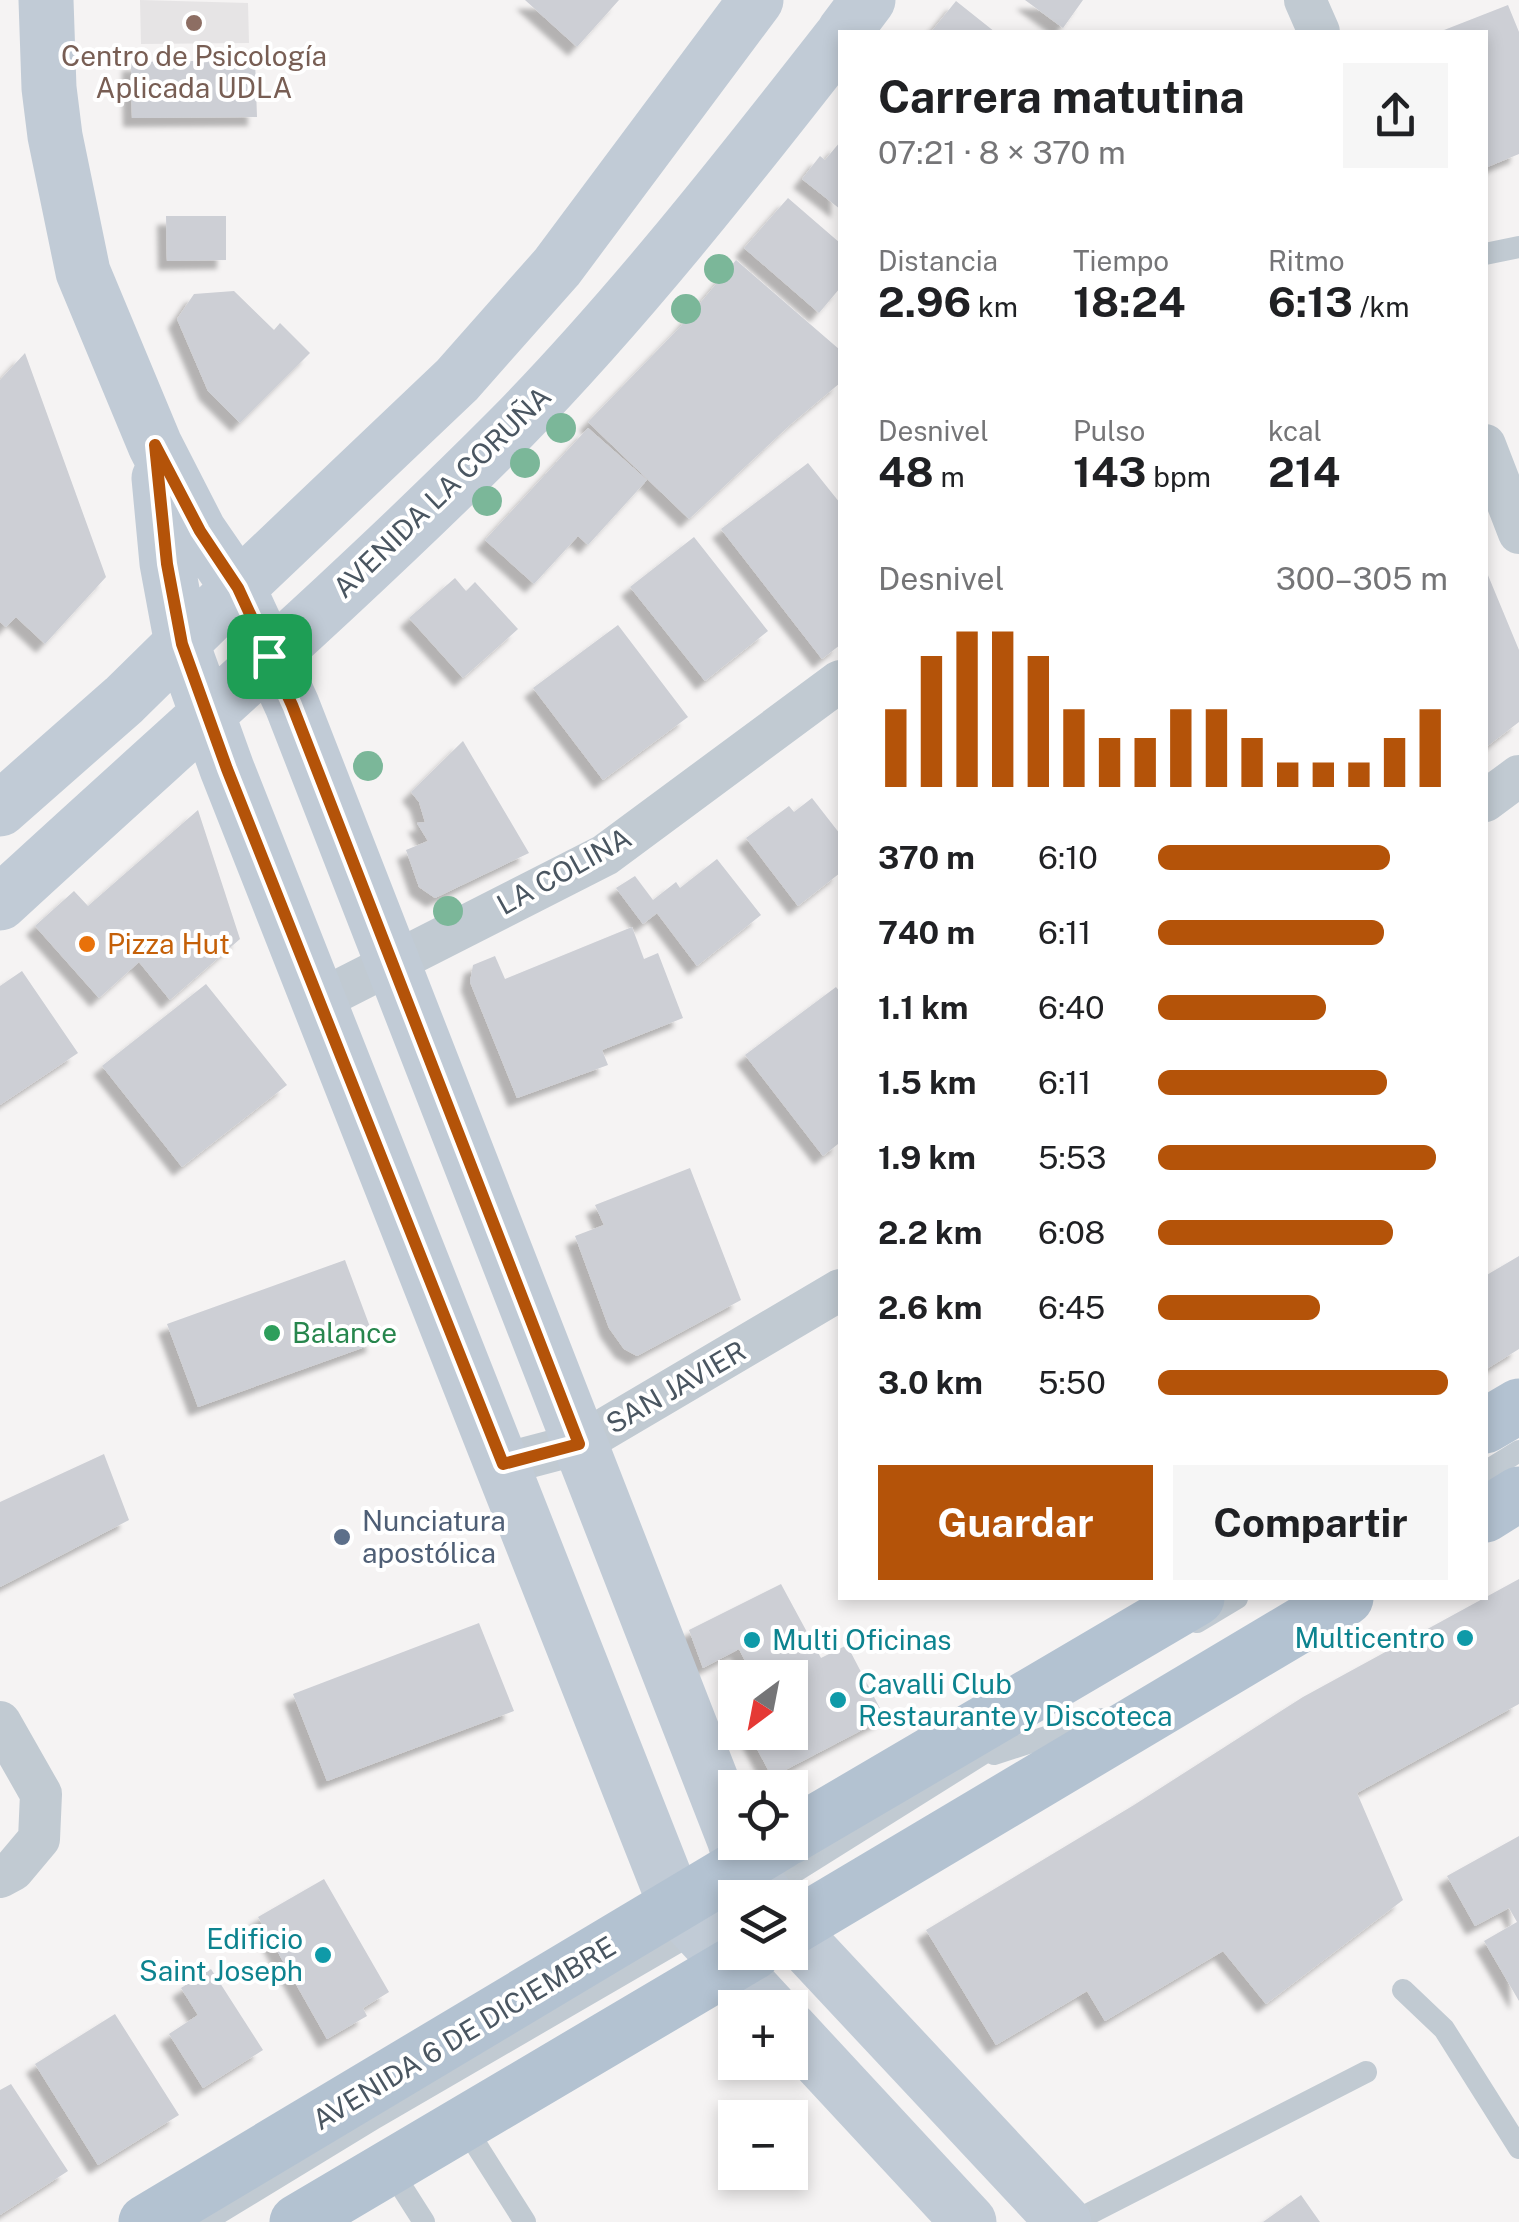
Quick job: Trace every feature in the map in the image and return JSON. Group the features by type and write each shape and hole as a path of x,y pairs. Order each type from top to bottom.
{"main road":[{"path":"46,0 55,136 83,272 155,445 200,531 238,588 292,705 579,1444 740,1880"},
{"path":"0,809 124,700 457,380 545,281 756,0"},
{"name":"AVENIDA LA CORUÑA","path":"846,30 868,0"},
{"name":"AVENIDA LA CORUÑA","path":"0,903 387,550 587,347 838,40"},
{"path":"155,445 167,564 182,644 503,1464 736,1880"},
{"path":"1488,1424 1519,1406"},
{"path":"1488,1512 1519,1494"},
{"path":"808,1827 1193,1600"},
{"name":"AVENIDA 6 DE DICIEMBRE","path":"787,1880 1342,1600"},
{"name":"AVENIDA 6 DE DICIEMBRE","path":"146,2222 718,1916"},
{"name":"AVENIDA 6 DE DICIEMBRE","path":"298,2222 463,2124 718,1923"},
{"path":"808,1962 1064,2222"},
{"path":"808,2048 969,2222"}],"street":[{"path":"1305,0 1318,30"},
{"path":"1488,453 1519,534"},
{"name":"LA COLINA","path":"320,1000 605,855 838,682"},
{"path":"1488,799 1519,776"},
{"name":"SAN JAVIER","path":"503,1464 579,1444 838,1291"},
{"path":"0,1722 41,1794 38,1839 12,1870 0,1877"}],"lane":[{"path":"1488,253 1519,247"},
{"path":"1488,1470 1519,1451"},
{"path":"780,1880 977,1760 1082,1688 1234,1600"},
{"path":"977,1760 1102,1719 1196,1666 1299,1600"},
{"path":"204,2222 718,1917"},
{"path":"1403,1990 1444,2029 1519,2148"},
{"path":"1073,2222 1366,2072"},
{"path":"463,2124 525,2222"},
{"path":"389,2167 424,2222"}],"shaded area":[{"name":"Centro de Psicología Aplicada UDLA","path":"140,0 248,3 249,43 141,44"}],"building":[{"path":"525,0 619,0 577,47"},
{"path":"1025,0 1083,0 1063,28"},
{"path":"956,1 992,30 933,30"},
{"path":"1508,5 1519,32 1519,154 1488,167 1488,30 1444,30"},
{"path":"255,60 257,117 132,118 131,62"},
{"path":"838,144 838,207 802,179 820,156 825,160"},
{"path":"788,198 838,241 838,290 819,313 744,248"},
{"path":"166,216 226,216 226,260 167,261"},
{"path":"736,260 838,348 838,385 689,519 588,422 681,326"},
{"path":"234,291 274,330 280,323 310,353 240,423 208,391 177,319 194,294"},
{"path":"25,353 106,577 45,644 16,617 6,627 0,622 0,380"},
{"path":"588,428 647,480 588,545 578,536 534,584 485,540"},
{"path":"808,463 838,500 838,647 822,659 721,529"},
{"path":"694,537 768,631 705,681 630,587"},
{"path":"1488,575 1519,650 1519,722 1488,746"},
{"path":"455,578 466,591 475,582 518,629 463,678 409,618"},
{"path":"618,625 688,717 603,780 533,688"},
{"path":"463,741 529,853 435,898 419,887 406,850 428,841 417,823 425,822 419,802 411,792"},
{"path":"812,798 838,831 838,875 798,906 746,838 789,806 794,812"},
{"path":"198,810 240,939 170,1000 139,962 99,998 35,926 74,891 88,906"},
{"path":"717,859 761,915 697,966 657,913 643,924 616,888 635,876 653,900 676,882 680,888"},
{"path":"632,927 644,959 658,953 683,1018 602,1050 608,1065 517,1098 470,982 473,965 495,956 505,979"},
{"path":"22,971 78,1053 0,1105 0,986"},
{"path":"206,984 287,1085 182,1167 102,1066"},
{"path":"836,987 838,1144 823,1156 745,1055"},
{"path":"690,1168 741,1300 637,1356 624,1349 609,1328 575,1236 604,1225 595,1205"},
{"path":"1519,1256 1519,1349 1488,1368 1488,1274"},
{"name":"Balance","path":"345,1260 376,1343 198,1407 167,1324"},
{"path":"104,1454 129,1520 0,1587 0,1502"},
{"path":"1519,1579 1519,1704 1357,1793 1403,1900 1266,2004 1223,1951 1105,2021 1087,1991 996,2045 926,1930 1134,1805 1303,1697 1481,1600 1488,1600 1488,1596"},
{"path":"781,1584 821,1658 847,1645 885,1718 785,1770 768,1770 758,1750 808,1750 808,1660 745,1660 739,1649 703,1668 689,1630"},
{"path":"479,1623 514,1711 327,1781 293,1694"},
{"path":"1519,1836 1519,2001 1484,1941 1517,1922 1509,1908 1475,1926 1447,1876"},
{"name":"Edificio Saint Joseph","path":"324,1879 389,1992 363,2008 367,2016 327,2039 258,1917"},
{"path":"211,1969 263,2050 203,2088 169,2034 198,2015 181,1988"},
{"path":"115,2014 179,2115 98,2165 35,2064"},
{"path":"11,2084 68,2171 0,2215 0,2090"},
{"path":"1301,2195 1320,2222 1263,2222"}],"place":[{"name":"Centro de Psicología Aplicada UDLA","path":"194,23"},
{"name":"Pizza Hut","path":"87,944"},
{"name":"Balance","path":"272,1333"},
{"name":"Nunciatura apostólica","path":"342,1537"},
{"name":"Multicentro","path":"1465,1638"},
{"name":"Multi Oficinas","path":"752,1640"},
{"name":"Cavalli Club Restaurante y Discoteca","path":"838,1700"},
{"name":"Edificio Saint Joseph","path":"323,1955"}],"route":[{"path":"155,445 200,531 238,588 269,656 292,705 579,1444 503,1464 227,769 182,644 167,564 155,445"}]}
